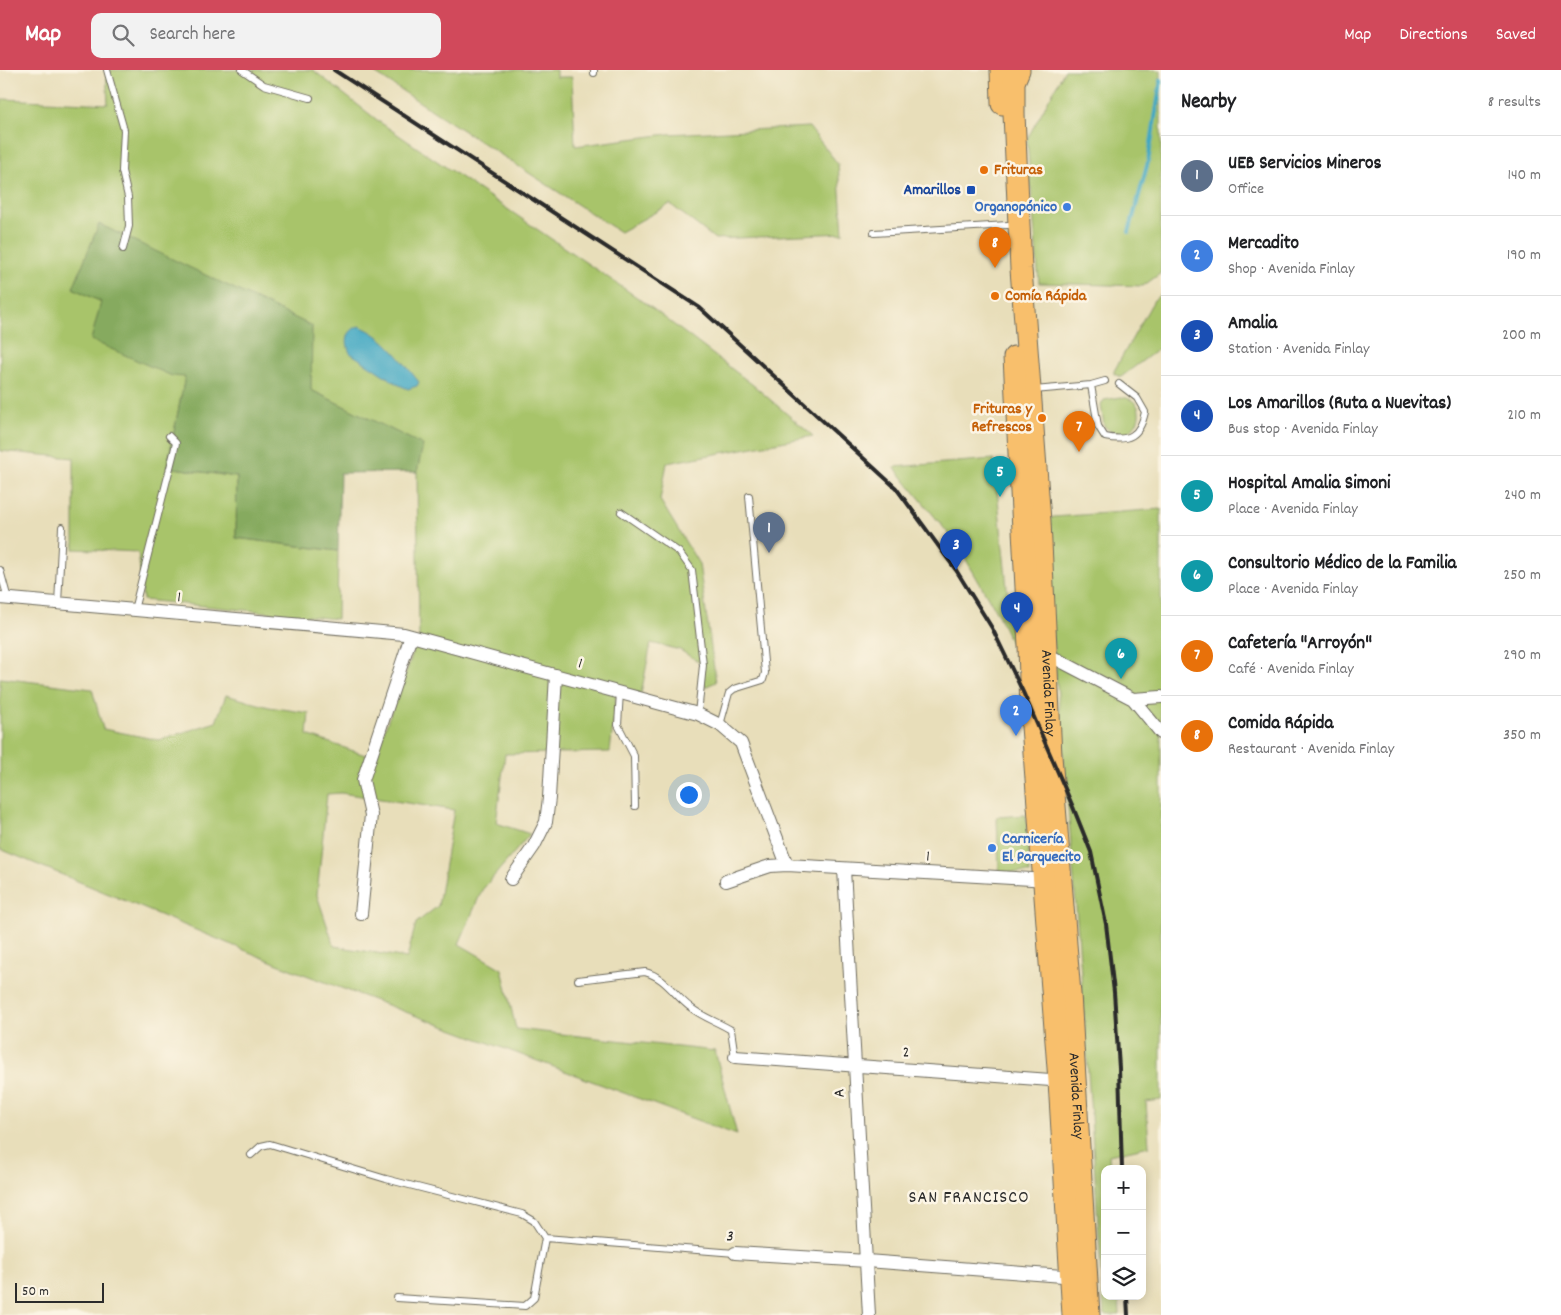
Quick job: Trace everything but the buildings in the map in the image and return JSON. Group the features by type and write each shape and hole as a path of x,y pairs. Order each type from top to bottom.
{"highway":[{"name":"Avenida Finlay","path":"1001,70 1008,225 1023,391 1038,649 1031,713 1052,879 1079,1277 1089,1315"},
{"name":"Avenida Finlay","path":"1019,70 1014,82 1014,114 1022,269 1023,391"},
{"name":"Avenida Finlay","path":"1073,1315 1079,1277"}],"street":[{"name":"1","path":"4,598 411,636 620,692 698,714 720,725 740,743 787,865 1052,879"},
{"path":"361,914 371,815 363,780 411,636"},
{"path":"1038,649 1132,699 1161,733"},
{"path":"511,879 534,846 546,822 550,798 556,675"},
{"path":"1132,699 1161,697"},
{"path":"726,882 770,866 787,865"},
{"name":"A","path":"844,868 870,1315"},
{"name":"2","path":"735,1057 1067,1082"},
{"name":"3","path":"734,1254 867,1261 1079,1277"}],"lane":[{"path":"107,70 124,130 122,171 128,197 128,226 123,249"},
{"path":"242,70 264,85 310,98"},
{"path":"874,233 1008,225"},
{"path":"1023,391 1091,385 1105,381"},
{"path":"1091,385 1098,426 1105,437 1118,440 1133,435 1142,426 1145,412 1137,398 1119,384"},
{"path":"134,610 176,443 169,436"},
{"path":"720,725 729,693 734,689 763,680 765,674 749,496"},
{"path":"621,512 679,552 692,570 703,665 698,714"},
{"path":"58,603 62,527"},
{"path":"0,570 4,598"},
{"path":"620,692 618,725 634,756 635,806"},
{"path":"578,980 645,972 654,974 668,985 689,1007 731,1030 735,1057"},
{"path":"251,1155 261,1146 270,1144 386,1179 522,1214 534,1221 545,1238 534,1298 525,1306 397,1298"},
{"name":"3","path":"545,1238 734,1254"}],"green space":[{"path":"106,70 313,70 381,123 644,302 753,385 813,436 667,463 660,500 699,564 716,682 705,687 699,662 680,650 651,643 641,694 617,687 610,752 505,754 496,823 530,834 482,890 459,944 502,969 516,1029 715,1051 737,1135 290,969 0,849 0,678 92,689 103,729 159,740 216,722 226,695 269,707 309,713 307,735 374,758 419,637 417,472 422,445 311,390 73,288 102,302 185,377 167,467 237,477 236,538 338,551 337,619 143,600 138,552 74,549 74,458 0,451 0,107 3,99 108,104","holes":["341,793 454,810 438,906 416,923 407,958 334,946 317,895 327,794"]},
{"path":"370,70 556,70 556,77 572,77 575,146 668,134 809,127 838,164 843,233 715,239 670,204 620,232"},
{"path":"1065,70 1161,70 1161,273 1143,286 1039,283 1027,139"},
{"path":"99,224 312,326 311,390 423,445 417,472 340,473 338,551 236,538 237,477 167,467 185,377 172,376 91,340 101,302 73,288"},
{"path":"1161,294 1161,347 1121,377 1114,374 1154,300"},
{"path":"1121,397 1132,400 1138,406 1139,414 1137,422 1132,429 1124,433 1115,432 1104,426 1101,405 1104,400"},
{"path":"994,459 1013,647 997,613 957,544 894,467"},
{"path":"1161,509 1161,1100 1146,1102 1149,1146 1109,1155 1110,1165 1101,1165 1101,1270 1069,818 1040,521 1054,517"},
{"path":"1026,815 1030,873 999,872 997,817"},
{"path":"1103,1300 1119,1300 1120,1315 1104,1315"}],"water":[{"path":"359,326 369,330 393,350 419,382 417,386 408,389 399,385 350,353 347,344 349,334"}],"waterway":[{"path":"1129,232 1148,162 1161,80"}],"railway":[{"path":"334,70 700,308 896,488 956,570 992,628 1023,692 1091,852 1106,924 1114,992 1119,1068 1122,1165"},
{"path":"1127,1300 1128,1315"}],"place":[{"name":"Frituras","path":"984,170"},
{"name":"Amarillos","path":"971,190"},
{"name":"Organopónico","path":"1067,207"},
{"name":"Comida Rápida","path":"995,268"},
{"name":"Comía Rápida","path":"995,296"},
{"name":"Frituras y Refrescos","path":"1042,418"},
{"name":"Cafetería \"Arroyón\"","path":"1079,452"},
{"name":"Hospital Amalia Simoni","path":"1000,497"},
{"name":"UEB Servicios Mineros","path":"769,553"},
{"name":"Amalia","path":"956,570"},
{"name":"Los Amarillos (Ruta a Nuevitas)","path":"1017,633"},
{"name":"Consultorio Médico de la Familia","path":"1121,679"},
{"name":"Mercadito","path":"1016,736"},
{"name":"Carnicería El Parquecito","path":"992,848"}],"district":[{"name":"SAN FRANCISCO","path":"969,1198"}]}
